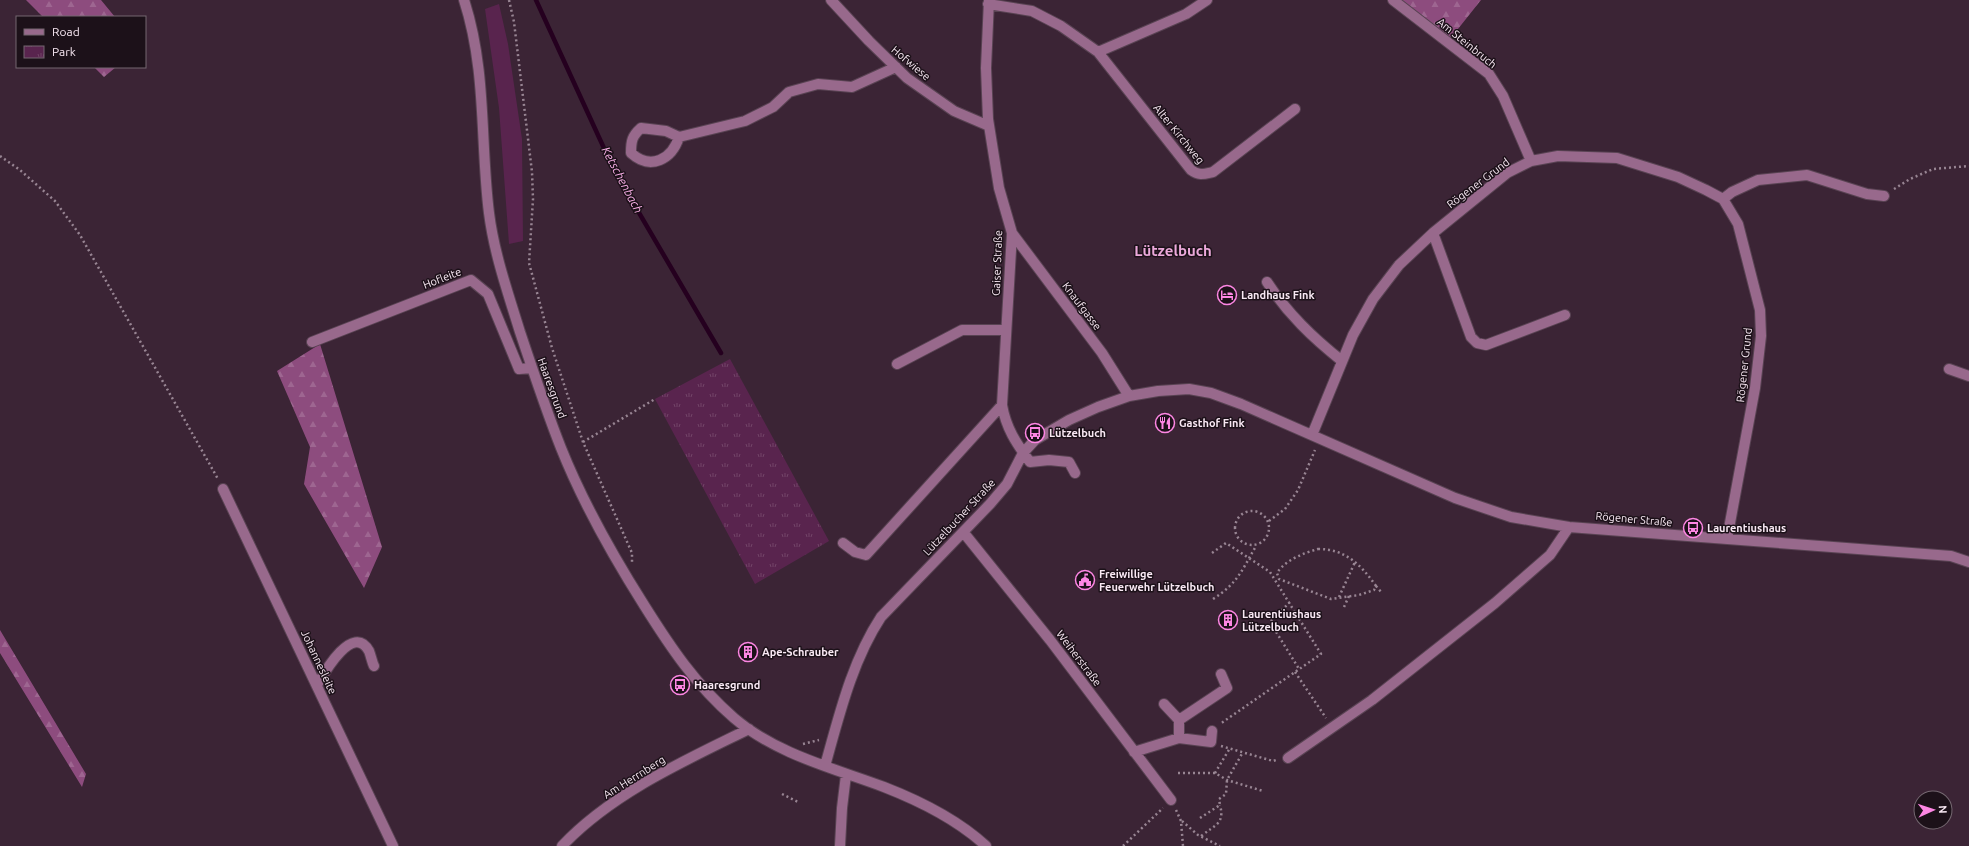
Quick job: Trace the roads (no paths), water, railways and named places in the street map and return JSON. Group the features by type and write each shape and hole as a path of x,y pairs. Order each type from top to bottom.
{"street":[{"name":"Haaresgrund","path":"464,0 479,69 483,104 489,212 493,239 505,283 532,368 562,450 588,507 631,584 669,645 702,689 749,729 783,748 846,775 884,787 913,800 953,821 986,846"},
{"name":"Hofwiese","path":"831,0 869,41 907,78 954,111 990,126"},
{"path":"988,2 1005,3 1032,11 1061,26 1098,52 1186,14 1207,0"},
{"name":"Am Steinbruch","path":"1393,0 1489,74 1503,96 1531,161"},
{"name":"Gaiser Straße","path":"988,2 986,68 988,120 999,188 1012,233 1002,405 1005,420 1012,438 1023,453"},
{"name":"Alter Kirchweg","path":"1098,52 1191,170 1202,175 1213,172 1295,109"},
{"path":"679,137 670,154 658,161 652,162 638,159 632,152 632,138 641,128 666,131 679,137 745,121 774,107 789,92 818,84 852,86 896,67"},
{"name":"Rögener Grund","path":"1316,437 1342,360 1353,335 1373,299 1399,265 1433,233 1507,173 1531,161 1558,156 1617,158 1678,177 1723,199 1738,224 1760,310 1761,336 1755,388 1727,539"},
{"path":"1723,199 1732,192 1758,180 1807,175 1867,194 1884,196"},
{"name":"Knaufgasse","path":"1012,233 1102,353 1129,396"},
{"path":"1433,233 1471,337 1478,343 1486,345 1565,315"},
{"name":"Hofleite","path":"312,342 471,280 488,294 519,370 532,368"},
{"path":"1267,282 1294,319 1315,339 1342,360"},
{"path":"897,364 962,330 1006,330"},
{"path":"1949,369 1969,376"},
{"name":"Lützelbucher Straße","path":"825,766 852,676 873,629 881,617 964,533 1007,484 1023,453 1035,440 1069,420 1129,396 1158,391 1189,389 1210,393 1241,404 1316,437"},
{"path":"843,544 856,552 866,555 1002,405"},
{"name":"Rögener Straße","path":"1316,437 1456,498 1512,517 1569,527 1951,556 1969,562"},
{"path":"1023,453 1030,462 1048,460 1069,462 1075,473"},
{"name":"Johannesleite","path":"223,489 393,846"},
{"path":"1288,758 1372,700 1495,603 1550,555 1569,527"},
{"name":"Weiherstraße","path":"964,533 1050,640 1171,800"},
{"path":"317,685 330,662 348,645 355,642 362,645 369,651 374,666"},
{"path":"1179,720 1227,688 1221,674"},
{"path":"1164,704 1179,720 1179,738"},
{"name":"Am Herrnberg","path":"562,846 580,826 661,772 749,729"},
{"path":"1134,752 1179,738 1211,742 1212,731"},
{"path":"840,846 842,808 846,775"}],"waterway":[{"name":"Ketschenbach","path":"536,0 614,170 721,353"}],"place":[{"name":"Landhaus Fink","path":"1227,295"},
{"name":"Gasthof Fink","path":"1165,423"},
{"name":"Lützelbuch","path":"1035,433"},
{"name":"Laurentiushaus","path":"1693,528"},
{"name":"Freiwillige Feuerwehr Lützelbuch","path":"1085,580"},
{"name":"Laurentiushaus Lützelbuch","path":"1228,620"},
{"name":"Ape-Schrauber","path":"748,652"},
{"name":"Haaresgrund","path":"680,685"}],"district":[{"name":"Lützelbuch","path":"1173,251"}]}
